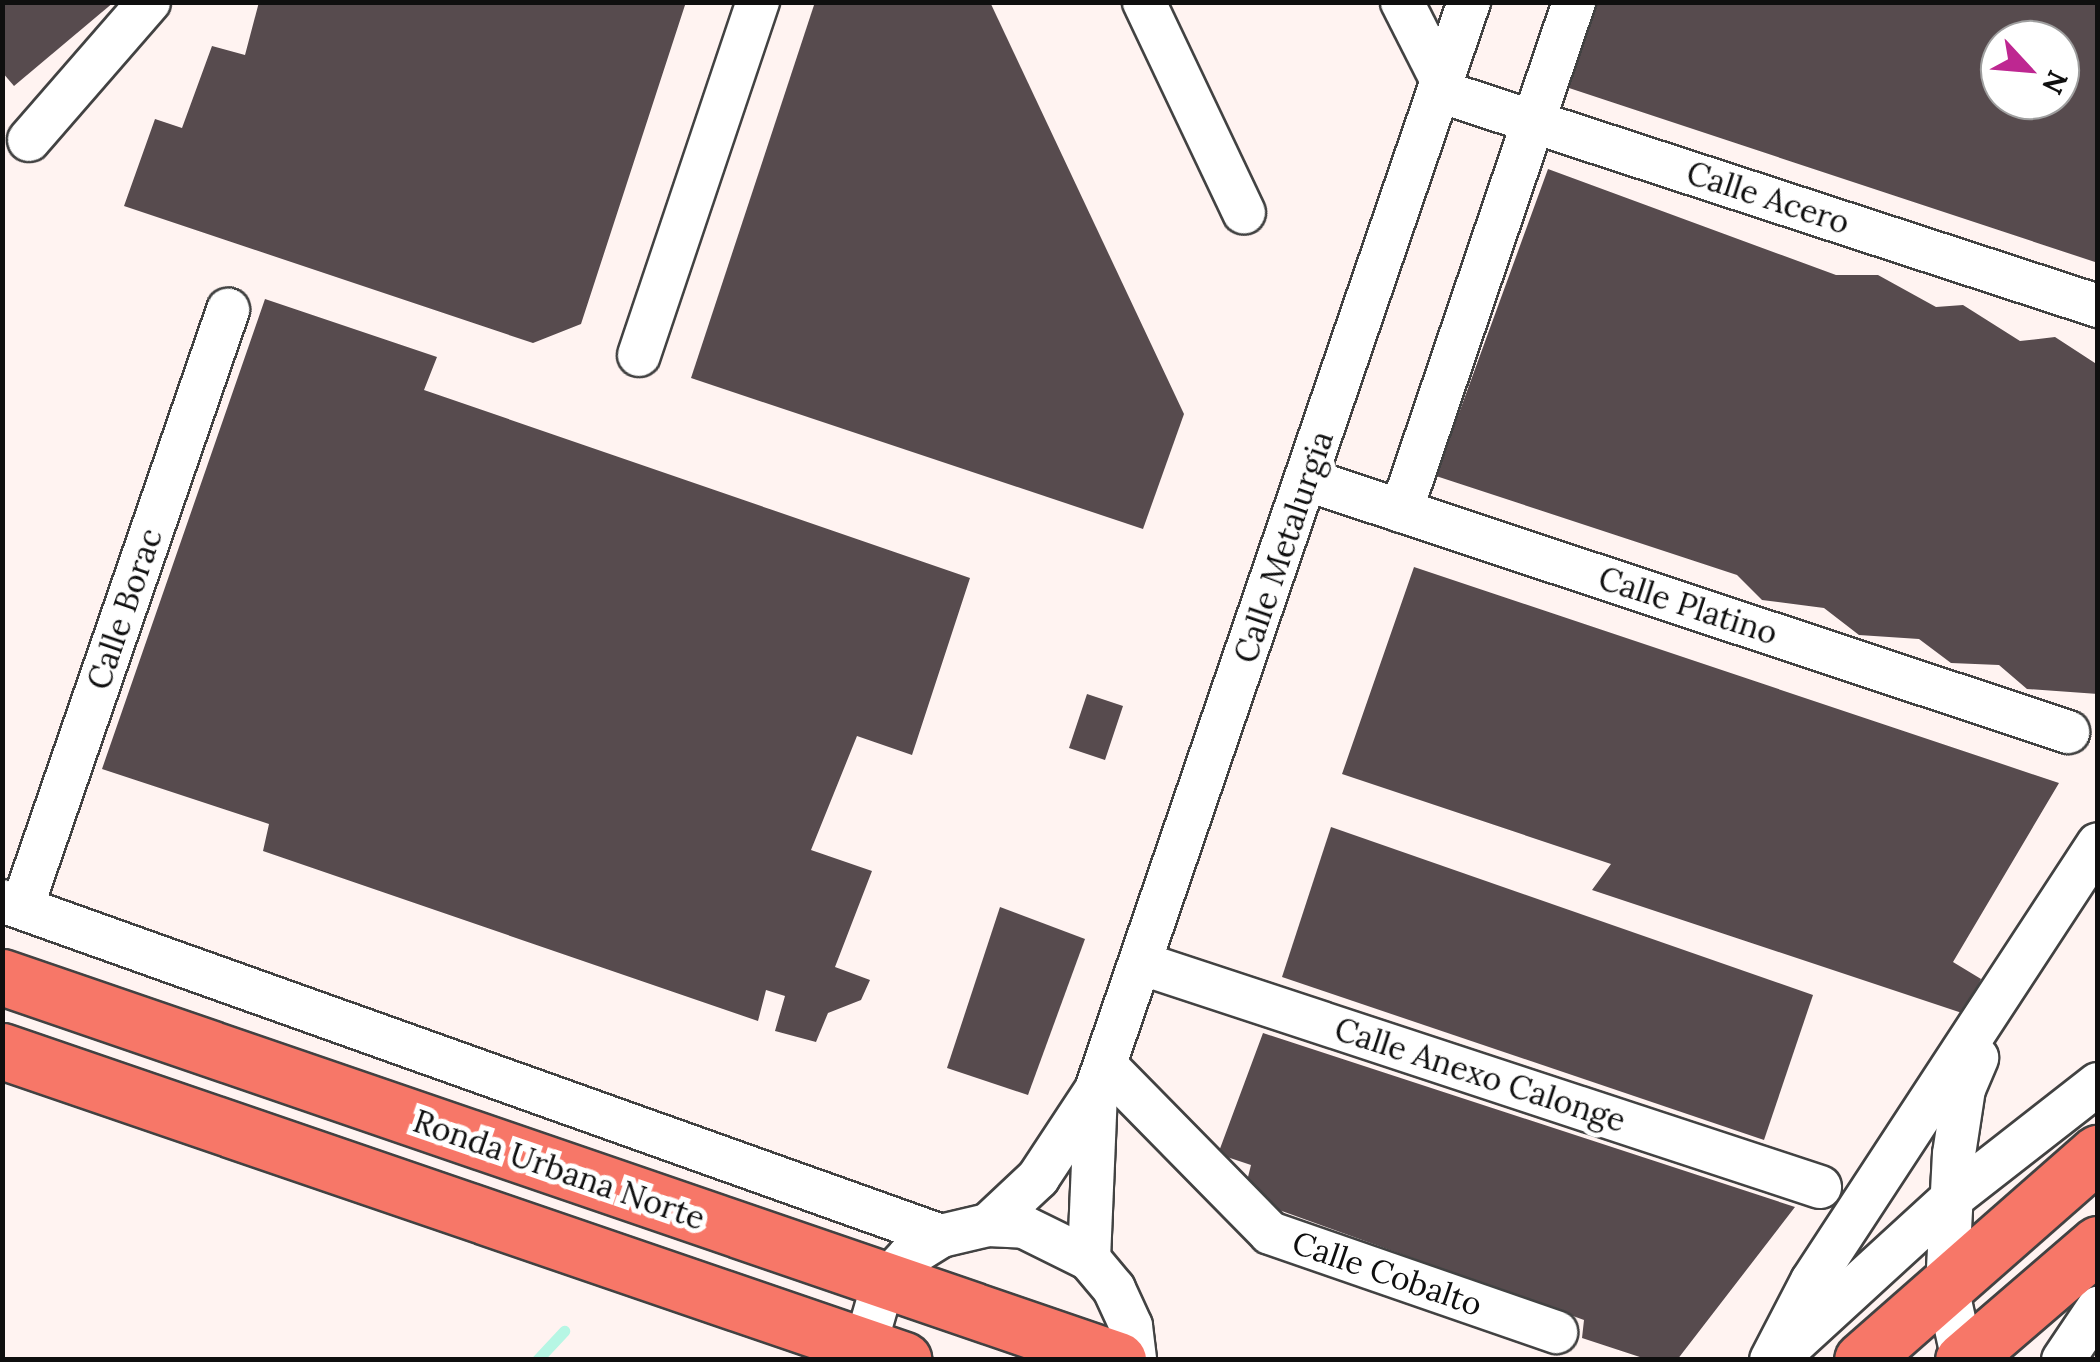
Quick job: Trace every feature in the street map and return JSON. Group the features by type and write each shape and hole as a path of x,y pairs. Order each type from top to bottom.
{"main road":[{"name":"Ronda Urbana Norte","path":"2,976 884,1284 1118,1360"},
{"name":"Ronda Urbana Norte","path":"2,1051 875,1354"},
{"path":"1862,1360 2098,1153"},
{"path":"1963,1360 2098,1244"}],"street":[{"path":"30,140 149,2"},
{"path":"640,354 758,2"},
{"path":"1144,2 1244,213"},
{"path":"1402,2 1440,86"},
{"path":"1422,2 1440,15 1467,8"},
{"path":"1401,511 1574,2"},
{"name":"Calle Metalurgia","path":"1101,1078 1467,8"},
{"name":"Calle Acero","path":"1440,86 2098,306"},
{"name":"Calle Borac","path":"12,904 228,310"},
{"name":"Calle Platino","path":"1308,480 2068,732"},
{"path":"1775,1360 1812,1281 2005,994 2093,873"},
{"path":"12,904 942,1236"},
{"name":"Calle Anexo Calonge","path":"1140,963 1820,1187"},
{"path":"1963,1360 1947,1287 1964,1089 2005,994"},
{"path":"988,1225 1038,1178 1101,1078"},
{"path":"1089,1259 1101,1078"},
{"name":"Calle Cobalto","path":"1101,1078 1270,1234 1556,1332"},
{"path":"1775,1360 1952,1198 2098,1084"},
{"path":"875,1354 884,1284 942,1236 988,1225 1024,1227 1089,1259 1114,1289 1130,1326 1135,1360"},
{"path":"2063,1360 2098,1308"}],"building":[{"path":"2,2 114,2 14,86 2,72"},
{"path":"259,2 686,2 581,324 533,343 124,206 155,119 182,128 212,46 245,55"},
{"path":"815,2 990,2 1184,414 1143,529 691,378"},
{"path":"1598,2 2098,2 2098,263 1569,88"},
{"path":"1548,169 1836,275 1878,275 1936,307 1963,305 2020,341 2055,337 2098,365 2098,694 2027,689 1999,665 1951,663 1919,639 1859,635 1824,608 1762,600 1737,575 1436,476"},
{"path":"265,299 437,357 424,390 970,578 912,755 857,736 811,850 872,871 835,967 870,980 861,1000 828,1013 816,1042 775,1031 785,996 766,990 758,1021 263,851 269,824 102,769"},
{"path":"1414,567 2059,783 1953,962 1981,979 1965,1014 1592,890 1611,864 1342,774"},
{"path":"1087,694 1123,706 1105,760 1069,748"},
{"path":"1331,827 1813,995 1764,1140 1282,977"},
{"path":"1000,907 1085,939 1028,1095 947,1068"},
{"path":"1263,1033 1795,1207 1677,1360 1649,1360 1582,1338 1584,1320 1243,1197 1251,1165 1218,1154"}],"waterway":[{"path":"537,1360 564,1331"}]}
